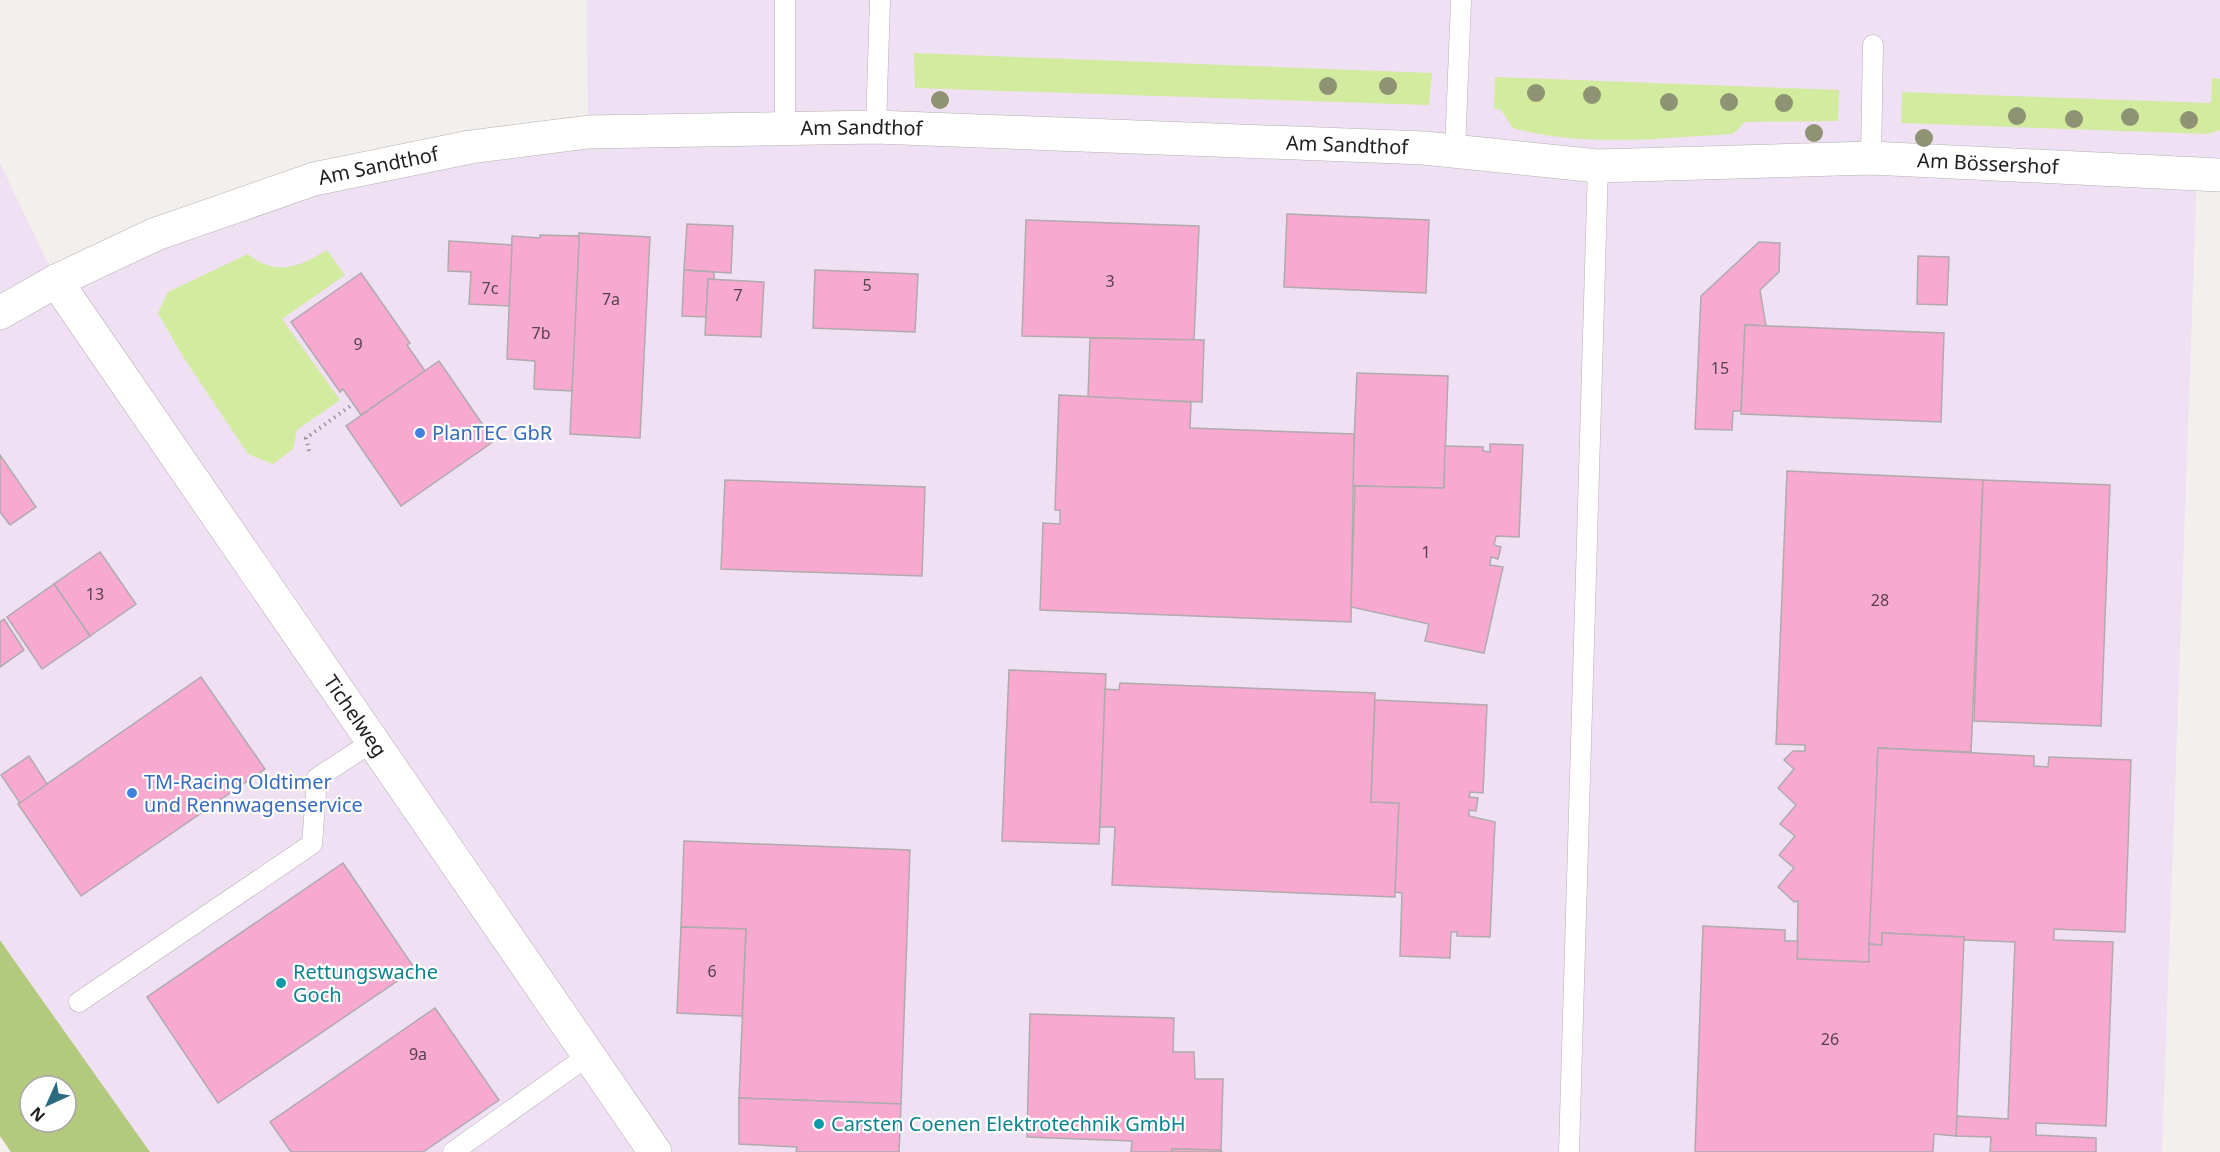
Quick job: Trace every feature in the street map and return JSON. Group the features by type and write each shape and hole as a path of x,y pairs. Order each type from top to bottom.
{"street":[{"name":"Am Sandthof","path":"0,313 56,280 156,234 314,179 470,147 588,132 876,127 1455,151 1598,166 1754,160"},
{"name":"Am Bössershof","path":"1754,160 1871,158 2220,175"},
{"name":"Tichelweg","path":"56,280 655,1152"}],"lane":[{"path":"785,0 785,128"},
{"path":"876,127 880,0"},
{"path":"1455,151 1461,0"},
{"path":"1871,158 1873,45"},
{"path":"1569,1152 1598,166"},
{"path":"79,1002 312,844 317,778 372,742"},
{"path":"453,1152 589,1055"}],"path":[{"path":"309,451 306,438 353,404"}],"shaded area":[{"path":"587,0 2220,0 2220,175 2197,175 2162,1152 150,1152 0,940 0,163 56,280 314,179 588,132"}],"green space":[{"path":"914,53 1432,74 1429,105 915,88"},
{"path":"1495,77 1839,90 1838,121 1745,122 1733,134 1678,138 1595,140 1567,138 1513,128 1501,110 1494,108"},
{"path":"2212,78 2220,79 2220,130 2208,134 1901,123 1902,92 2211,103"},
{"path":"327,250 345,275 282,319 340,400 297,430 293,449 273,464 248,454 182,355 158,313 168,292 248,254 268,265 288,267 307,261"},
{"path":"0,940 150,1152 11,1152 0,1136"}],"building":[{"path":"1287,214 1429,220 1426,293 1284,287"},
{"path":"1026,220 1199,226 1194,340 1022,336"},
{"path":"687,224 733,226 731,273 684,270"},
{"path":"579,233 650,237 640,438 570,434"},
{"path":"540,235 578,236 579,240 572,391 534,389 535,361 507,359 512,236 540,238"},
{"path":"449,241 512,245 509,306 469,304 471,272 448,271"},
{"path":"1759,242 1780,243 1779,272 1760,290 1766,326 1745,325 1741,411 1733,411 1732,430 1695,429 1701,296"},
{"path":"1918,256 1949,257 1947,305 1917,304"},
{"path":"684,270 714,272 714,280 708,279 706,317 682,316"},
{"path":"815,270 918,274 915,332 813,328"},
{"path":"361,273 410,343 407,345 425,371 361,415 343,389 340,392 291,322"},
{"path":"708,279 764,282 761,337 705,335"},
{"path":"1745,325 1944,333 1941,422 1741,414"},
{"path":"1090,338 1204,340 1202,402 1088,398"},
{"name":"PlanTEC GbR","path":"439,361 494,441 401,506 346,426"},
{"path":"1357,373 1448,376 1444,488 1352,486"},
{"path":"1059,395 1191,402 1190,428 1354,434 1351,622 1040,610 1043,523 1060,524 1060,510 1055,510"},
{"path":"1490,444 1523,445 1519,537 1496,536 1494,545 1501,547 1498,559 1491,557 1490,565 1503,567 1484,653 1425,641 1429,624 1351,607 1355,486 1444,488 1445,446 1483,447 1483,451 1490,452"},
{"path":"0,455 36,507 10,525 0,512"},
{"path":"1787,471 1983,480 1971,752 1878,748 1869,962 1797,959 1798,901 1794,902 1778,887 1794,868 1779,855 1795,836 1780,824 1796,805 1778,788 1794,769 1784,760 1793,751 1805,751 1805,745 1776,744"},
{"path":"725,480 925,487 922,576 721,569"},
{"path":"1983,480 2110,485 2101,726 1974,721"},
{"path":"100,552 136,604 90,636 54,584"},
{"path":"54,584 90,636 42,669 7,617"},
{"path":"4,619 24,650 0,667 0,622"},
{"path":"1009,670 1106,674 1099,844 1002,841"},
{"name":"TM-Racing Oldtimer und Rennwagenservice","path":"201,677 265,769 81,896 18,804"},
{"path":"1120,683 1375,693 1371,802 1399,803 1395,897 1112,885 1115,827 1100,827 1105,689 1119,690"},
{"path":"1375,700 1487,705 1483,793 1470,792 1469,797 1478,798 1476,811 1469,810 1469,816 1495,822 1490,937 1457,936 1457,932 1451,932 1450,958 1400,956 1402,893 1395,892 1399,803 1371,802"},
{"path":"1878,748 2034,756 2034,766 2048,767 2049,757 2131,760 2125,932 2054,929 2054,940 2113,942 2106,1126 2036,1123 2036,1135 2096,1138 2096,1152 1990,1152 1991,1137 1956,1136 1957,1116 2008,1119 2015,942 1882,933 1882,945 1869,944"},
{"path":"29,756 47,784 20,803 1,775"},
{"path":"684,841 910,850 901,1104 739,1098 746,929 681,927"},
{"name":"Rettungswache Goch","path":"343,863 415,969 218,1103 147,997"},
{"path":"1703,926 1785,930 1785,941 1798,941 1797,959 1869,962 1869,944 1882,945 1882,933 1964,937 1956,1136 1934,1134 1933,1152 1695,1152"},
{"path":"681,927 746,929 742,1016 677,1013"},
{"path":"435,1008 499,1100 423,1152 291,1152 270,1122"},
{"path":"1030,1014 1174,1018 1173,1052 1194,1052 1195,1079 1223,1079 1221,1150 1172,1149 1172,1152 1131,1152 1132,1141 1027,1137"},
{"name":"Carsten Coenen Elektrotechnik GmbH","path":"739,1098 901,1104 899,1152 796,1152 797,1147 739,1144"},
{"path":"1172,1149 1221,1150 1222,1152 1172,1152"}],"place":[{"name":"PlanTEC GbR","path":"420,433"},
{"name":"TM-Racing Oldtimer und Rennwagenservice","path":"132,793"},
{"name":"Rettungswache Goch","path":"281,983"},
{"name":"Carsten Coenen Elektrotechnik GmbH","path":"819,1124"}]}
